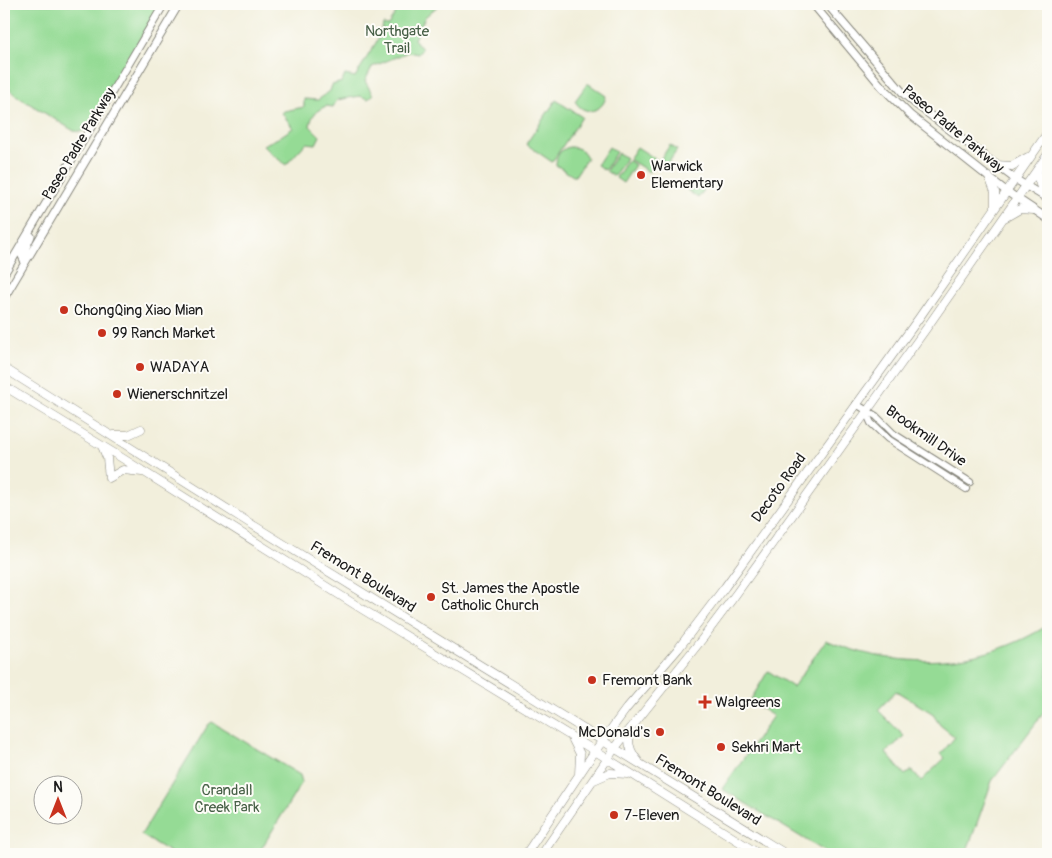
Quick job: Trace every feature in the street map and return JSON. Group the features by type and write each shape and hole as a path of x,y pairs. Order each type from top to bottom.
{"main road":[{"name":"Paseo Padre Parkway","path":"4,274 164,4"},
{"name":"Paseo Padre Parkway","path":"4,298 179,4"},
{"name":"Paseo Padre Parkway","path":"813,4 882,87 910,115 1016,199 1048,219"},
{"name":"Paseo Padre Parkway","path":"827,4 904,94 996,166 1048,199"},
{"name":"Decoto Road","path":"526,854 596,751 637,695 699,623 1048,132"},
{"path":"996,166 1012,166 1032,154"},
{"name":"Decoto Road","path":"542,854 630,727 703,638 866,412 1048,154"},
{"path":"1038,168 1037,177 1048,199"},
{"path":"989,177 995,192 995,208"},
{"path":"1002,219 1020,209 1034,210"},
{"path":"25,262 22,256 32,235 36,219"},
{"name":"Fremont Boulevard","path":"4,368 113,435 248,522 786,854"},
{"name":"Fremont Boulevard","path":"4,386 145,472 370,614 596,751 759,854"},
{"path":"113,435 128,435 141,429"},
{"path":"102,446 107,458 108,478 123,470 145,472"},
{"path":"630,727 628,737 630,748 641,764"},
{"path":"571,737 580,754 579,776"},
{"path":"592,781 610,772 632,774"}],"street":[{"name":"Brookmill Drive","path":"856,404 866,412 876,416 894,434 970,482"},
{"name":"Brookmill Drive","path":"866,412 871,423 888,439 966,489"}],"green space":[{"path":"4,4 161,4 86,130 80,132 74,131 20,98 4,85"},
{"name":"Northgate Trail","path":"401,4 440,4 425,17 414,39 422,49 418,54 408,52 372,67 365,81 373,95 368,99 360,96 337,100 333,107 326,106 317,111 313,116 310,126 320,136 316,144 306,143 286,165 273,155 263,145 293,128 282,113 304,107 304,99 318,100 330,91 332,85 342,82 345,75 355,77 380,36 378,32 382,29 383,24 388,25"},
{"path":"587,84 606,96 604,102 597,109 583,109 575,101"},
{"path":"556,100 582,117 552,162 526,144"},
{"path":"670,145 677,150 667,165 660,160"},
{"path":"569,147 580,150 587,158 575,176 556,165 559,153"},
{"path":"609,147 616,152 605,170 597,165"},
{"path":"637,147 657,160 649,172 629,159"},
{"path":"618,153 626,158 614,176 606,171"},
{"path":"628,160 635,165 623,183 616,178"},
{"path":"693,182 704,190 698,198 687,190"},
{"path":"1048,625 1048,707 992,781 966,854 829,854 722,789 773,716 750,701 768,671 793,687 826,640 882,657 910,660 939,660 968,657 996,650","holes":["896,691 932,713 940,725 955,737 941,754 945,758 921,781 912,770 905,775 886,753 904,736 878,710"]},
{"name":"Crandall Creek Park","path":"212,722 300,775 302,782 258,854 173,854 141,835 208,725"}],"place":[{"name":"Warwick Elementary","path":"641,175"},
{"name":"ChongQing Xiao Mian","path":"64,310"},
{"name":"99 Ranch Market","path":"102,333"},
{"name":"WADAYA","path":"140,367"},
{"name":"Wienerschnitzel","path":"117,394"},
{"name":"St. James the Apostle Catholic Church","path":"431,597"},
{"name":"Fremont Bank","path":"592,680"},
{"name":"Walgreens","path":"705,702"},
{"name":"McDonald's","path":"660,732"},
{"name":"Sekhri Mart","path":"721,747"},
{"name":"7-Eleven","path":"614,815"}]}
